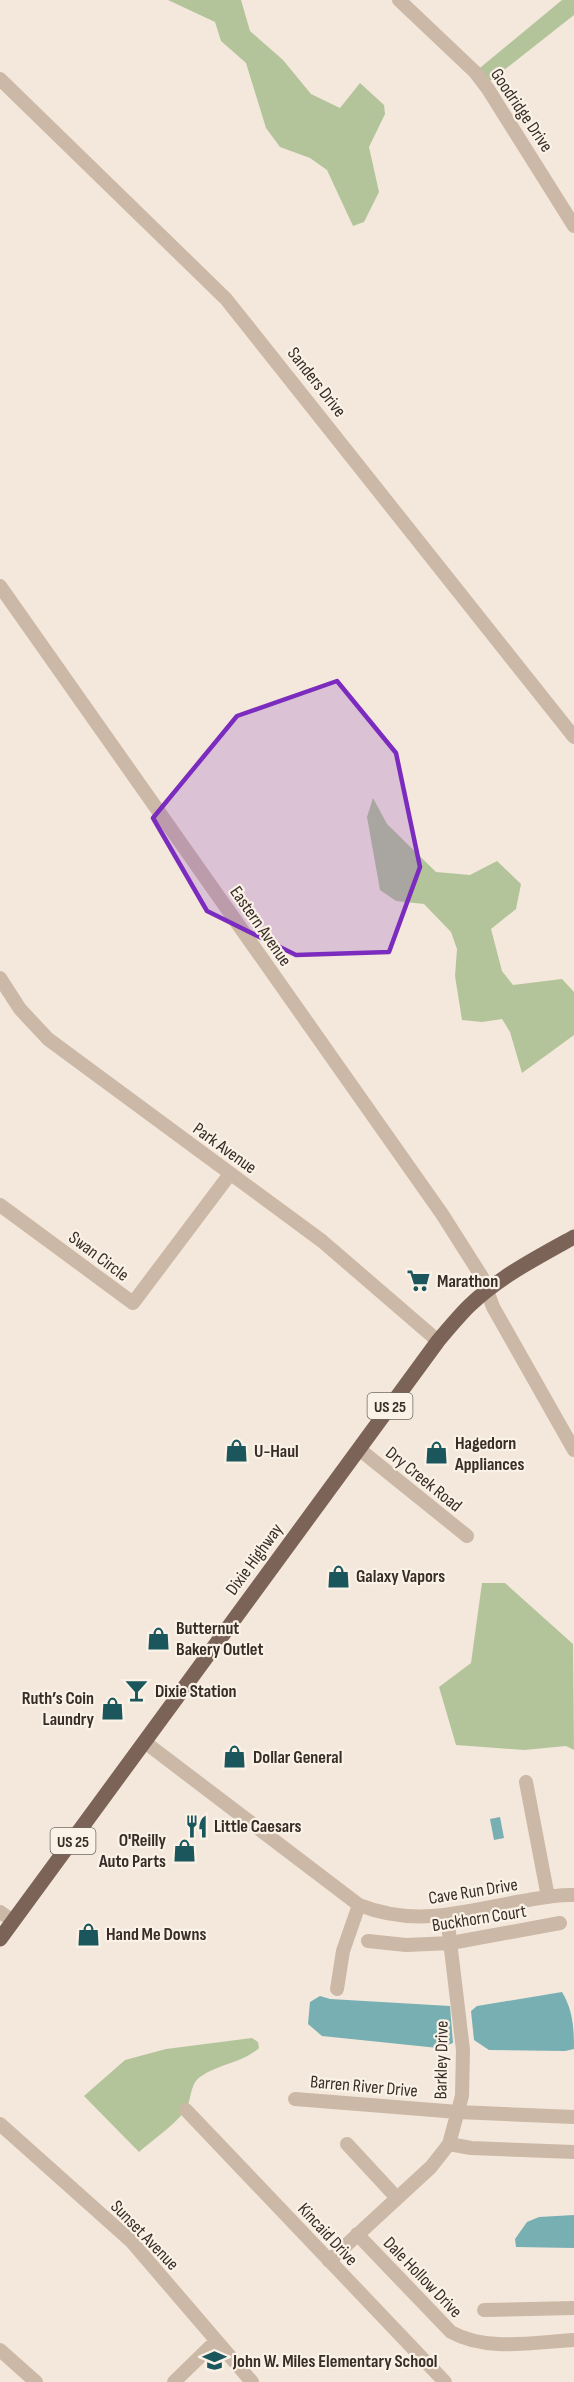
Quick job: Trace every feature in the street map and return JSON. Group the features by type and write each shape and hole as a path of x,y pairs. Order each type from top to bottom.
{"main road":[{"name":"Dixie Highway","path":"0,1939 146,1743 438,1341 470,1306 487,1292 508,1276 574,1237"}],"street":[{"name":"Goodridge Drive","path":"399,0 489,88 574,226"},
{"name":"Sanders Drive","path":"0,79 226,299 574,737"},
{"name":"Eastern Avenue","path":"0,586 442,1214 482,1277 493,1307 574,1450"},
{"name":"Park Avenue","path":"0,978 20,1009 48,1039 322,1241 438,1341"},
{"name":"Swan Circle","path":"0,1205 133,1304 230,1174"},
{"name":"Dry Creek Road","path":"359,1449 468,1536"},
{"name":"Cave Run Drive","path":"146,1743 359,1905 409,1918 447,1916 548,1897 574,1895"},
{"path":"526,1782 548,1897"},
{"path":"337,1989 343,1951 359,1905"},
{"path":"0,1912 13,1921"},
{"name":"Barkley Drive","path":"329,2261 431,2167 449,2144 462,2096 463,2050 447,1916"},
{"name":"Buckhorn Court","path":"368,1941 405,1945 451,1943 560,1923"},
{"name":"Barren River Drive","path":"295,2099 458,2112 574,2117"},
{"name":"Kincaid Drive","path":"186,2110 445,2382"},
{"name":"Sunset Avenue","path":"0,2124 131,2241 252,2382"},
{"path":"347,2144 397,2198"},
{"path":"449,2144 471,2148 574,2152"},
{"name":"Dale Hollow Drive","path":"357,2234 451,2332 464,2339 488,2344 574,2340"},
{"path":"484,2310 574,2307"},
{"path":"174,2382 216,2341"},
{"path":"0,2350 36,2382"}],"highlighted area":[{"path":"337,681 396,753 420,867 389,952 296,955 207,911 153,818 237,716"}],"green space":[{"path":"168,0 241,0 250,31 283,60 311,94 340,108 360,83 384,105 385,114 369,147 379,192 364,222 353,226 327,170 310,158 280,147 266,128 246,63 221,41 215,22"},
{"path":"562,0 574,0 574,15 485,85 475,72"},
{"path":"373,798 387,824 436,872 470,875 497,861 521,884 516,909 491,929 502,971 513,985 562,979 574,992 574,1035 522,1073 510,1032 502,1019 482,1022 462,1020 455,976 457,949 451,932 424,904 396,901 380,890 367,817"},
{"path":"482,1583 505,1583 573,1644 574,1750 566,1746 524,1750 456,1745 439,1687 471,1663"},
{"path":"252,2038 258,2042 259,2048 246,2057 215,2069 196,2080 185,2111 139,2152 84,2096 125,2060 166,2049"}],"water":[{"path":"500,1817 504,1838 494,1840 490,1819"},
{"path":"562,1992 569,2006 572,2020 574,2049 565,2051 489,2050 474,2040 471,2011 477,2006"},
{"path":"320,1996 330,1999 450,2006 453,2043 438,2048 322,2036 308,2024 310,2002"},
{"path":"574,2215 574,2248 516,2247 515,2239 527,2222 539,2217"}],"place":[{"name":"Marathon","path":"419,1281"},
{"name":"U-Haul","path":"236,1451"},
{"name":"Hagedorn Appliances","path":"437,1453"},
{"name":"Galaxy Vapors","path":"338,1576"},
{"name":"Butternut Bakery Outlet","path":"158,1638"},
{"name":"Dixie Station","path":"137,1691"},
{"name":"Ruth’s Coin Laundry","path":"112,1708"},
{"name":"Dollar General","path":"235,1757"},
{"name":"Little Caesars","path":"196,1826"},
{"name":"O'Reilly Auto Parts","path":"184,1850"},
{"name":"Hand Me Downs","path":"88,1934"},
{"name":"John W. Miles Elementary School","path":"215,2361"}]}
